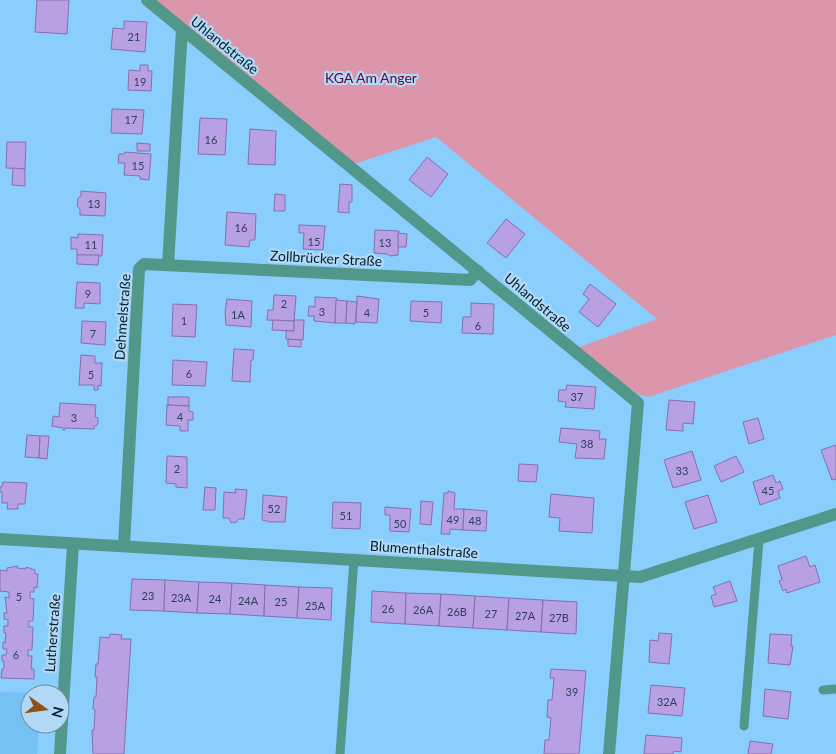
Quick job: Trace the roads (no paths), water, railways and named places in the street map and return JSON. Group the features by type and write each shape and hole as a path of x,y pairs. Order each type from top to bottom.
{"street":[{"name":"Uhlandstraße","path":"147,0 638,403 609,754"},
{"path":"168,265 182,29"},
{"name":"Dehmelstraße","path":"124,545 139,269 144,264 168,265"},
{"name":"Zollbrücker Straße","path":"168,265 470,280 478,271"},
{"name":"Blumenthalstraße","path":"0,539 640,577 836,514"},
{"name":"Lutherstraße","path":"60,754 73,544"}],"lane":[{"path":"744,726 759,540"},
{"path":"340,754 354,559"},
{"path":"823,690 836,689"}],"park label":[{"name":"KGA Am Anger","path":"371,77"}]}
